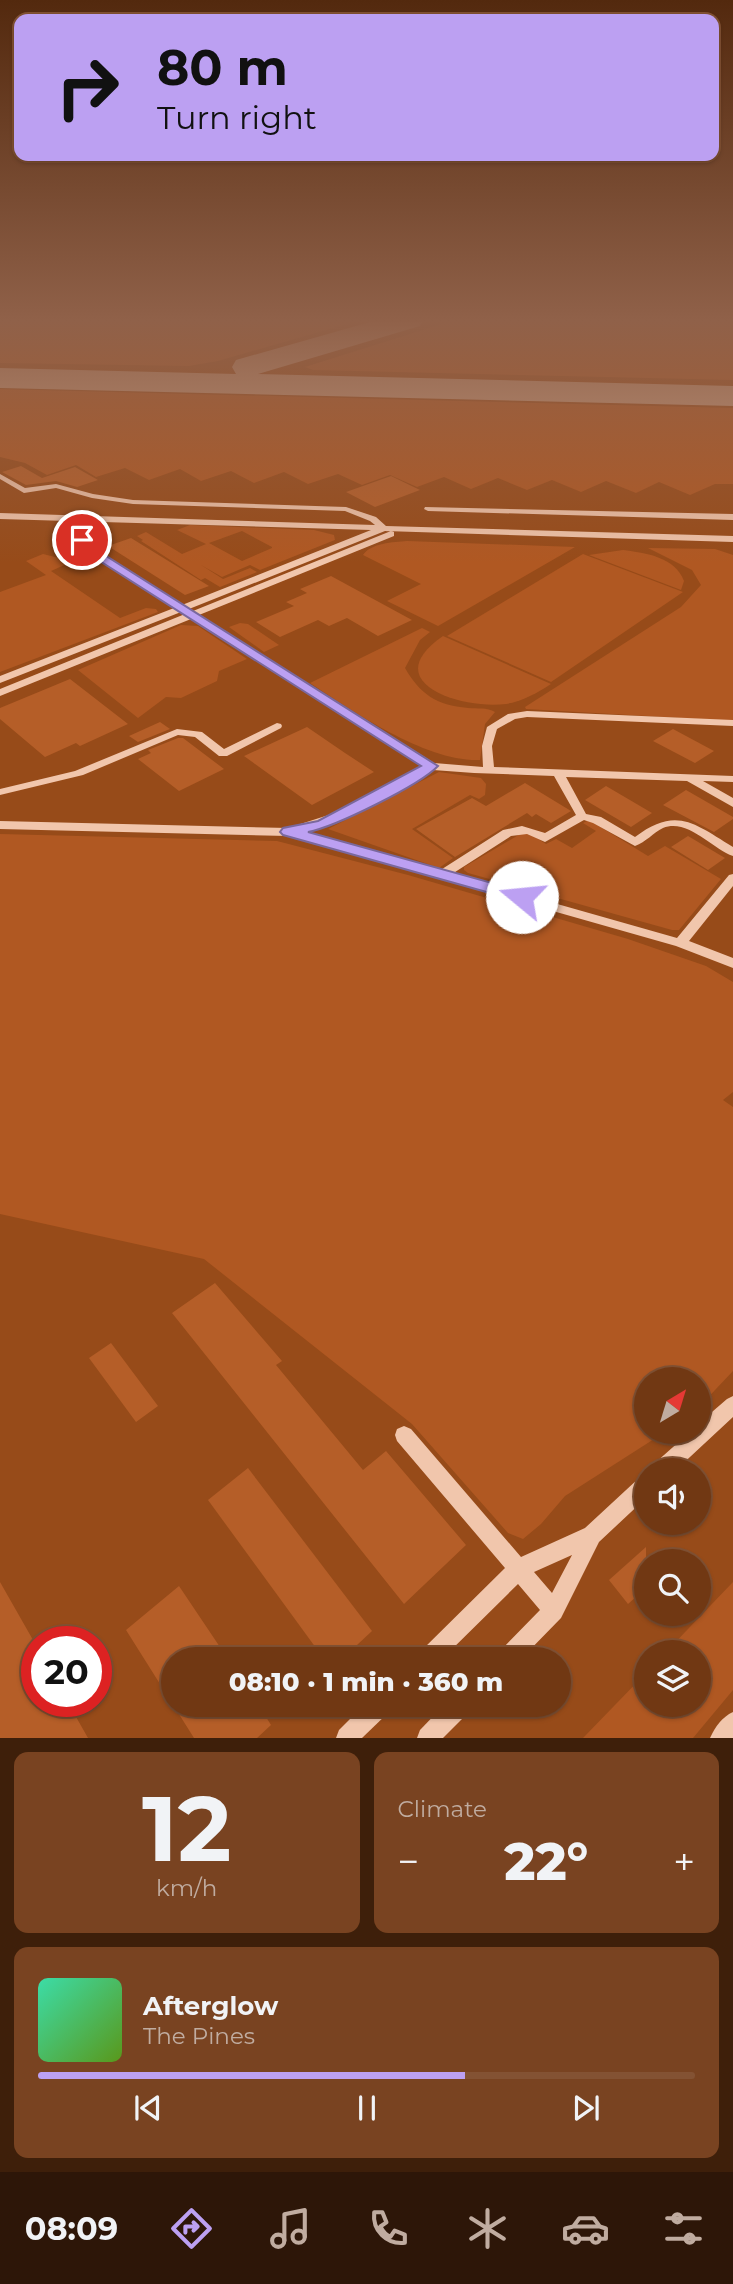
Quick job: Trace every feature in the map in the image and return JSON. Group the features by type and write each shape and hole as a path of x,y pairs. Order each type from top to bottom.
{"lane":[{"path":"0,476 24,491 32,492 56,486 92,496 133,502 346,509 373,519 384,528"},
{"path":"428,509 733,517"},
{"path":"0,516 733,539"},
{"path":"0,680 384,528"},
{"path":"0,693 405,528"},
{"path":"85,535 82,540 85,547 431,766 733,779"},
{"path":"378,540 419,537 733,546"},
{"path":"355,539 367,544"},
{"path":"489,770 487,746 492,727 512,716 733,723"},
{"path":"0,792 79,773 177,732 198,734 223,754 276,726"},
{"path":"0,825 288,832 322,825 431,766"},
{"path":"558,773 582,816"},
{"path":"689,778 733,803"},
{"path":"443,874 507,833 519,828 532,830 545,838 582,816 597,820 635,842 662,824 673,822 733,852"},
{"path":"288,832 680,943 733,963"},
{"path":"680,943 733,878"},
{"path":"675,1458 733,1405"},
{"path":"404,1435 554,1611"},
{"path":"439,1647 518,1569 592,1535 634,1496"},
{"path":"518,1647 554,1611 592,1535"},
{"path":"347,1738 368,1717"},
{"path":"428,1738 448,1717"},
{"path":"721,1738 733,1723"}],"shaded area":[{"path":"0,401 467,401 733,408 733,484 715,484 690,495 659,482 636,493 606,481 581,492 552,480 527,490 498,478 471,489 444,477 417,487 390,475 362,485 338,474 308,484 284,472 254,483 231,471 201,481 180,469 149,480 125,468 96,477 76,465 47,475 25,463 0,457"},
{"path":"190,525 314,530 334,535 335,540 260,570 250,565 222,577 201,565 223,579 250,568 257,572 220,587 205,578 201,580 137,536 146,532 182,554 206,544 177,530","holes":["242,531 272,547 242,561 209,543"]},
{"path":"407,541 575,547 438,626 387,601 421,584 363,555 377,546"},
{"path":"648,548 715,549 733,555 733,721 526,709 525,707 681,607 701,585 692,570"},
{"path":"623,550 667,561 680,573 684,581 681,590 589,555"},
{"path":"43,554 67,560 69,563 51,571 120,618 146,608 156,609 158,612 0,672 0,592 46,575 26,561"},
{"path":"583,554 683,592 551,682 447,636"},
{"path":"240,623 248,624 279,645 264,652 229,627"},
{"path":"181,625 198,626 247,659 219,671 217,681 181,698 166,697 138,718 78,670"},
{"path":"422,628 430,632 420,640 405,668 417,685 438,701 495,712 485,724 480,760 437,753 414,744 369,721 310,683"},
{"path":"443,636 551,684 530,696 506,704 468,703 449,698 433,690 422,680 418,667 424,653"},
{"path":"439,772 481,778 486,784 485,795 479,799 470,795 412,829 453,858 439,868 328,829"},
{"path":"589,820 648,856 665,846 721,879 679,930 672,930 464,870 464,867 522,833 529,833 546,844 556,839 572,848 596,831 583,823"},
{"path":"0,834 277,841 408,875 628,939 706,966 733,982 733,1092 723,1100 733,1107 733,1371 711,1394 711,1367 634,1367 634,1444 646,1444 565,1496 541,1524 523,1539 508,1533 412,1424 204,1259 0,1214"},
{"path":"733,1582 733,1690 711,1716 711,1640 677,1640 691,1626 711,1626 711,1605"},
{"path":"634,1685 634,1717 710,1717 693,1738 583,1738"}],"building":[{"path":"21,466 42,478 75,467 98,480 77,487 56,481 26,485 2,472"},
{"path":"391,476 420,490 375,507 346,492"},
{"path":"131,538 209,586 185,595 108,546"},
{"path":"331,576 412,620 378,636 347,618 329,626 318,620 280,637 256,622 294,606 286,602 307,593 300,589"},
{"path":"70,679 128,724 80,746 76,743 45,757 0,719 0,708"},
{"path":"160,722 170,729 138,742 129,736"},
{"path":"307,727 374,772 312,805 244,756"},
{"path":"673,729 714,751 695,763 653,741"},
{"path":"183,738 224,769 179,791 138,759 151,753 148,750"},
{"path":"525,783 571,811 551,823 536,814 532,817 527,813 455,857 416,829 472,798 486,806"},
{"path":"606,786 652,813 631,827 585,800"},
{"path":"686,790 733,819 714,832 663,805"},
{"path":"688,836 725,858 708,870 671,847"},
{"path":"215,1283 282,1361 276,1365 363,1470 386,1451 466,1545 404,1604 172,1313"},
{"path":"111,1343 158,1406 136,1422 89,1358"},
{"path":"248,1468 372,1631 355,1647 315,1647 208,1500"},
{"path":"634,1558 634,1599 628,1604 609,1580"},
{"path":"0,1582 25,1626 21,1626 21,1717 76,1717 88,1738 0,1738"},
{"path":"179,1586 220,1647 161,1647 161,1686 126,1630"},
{"path":"181,1717 266,1717 271,1725 257,1738 194,1738"}],"route":[{"path":"82,540 85,547 180,609 431,766 322,825 288,832 522,897"}]}
